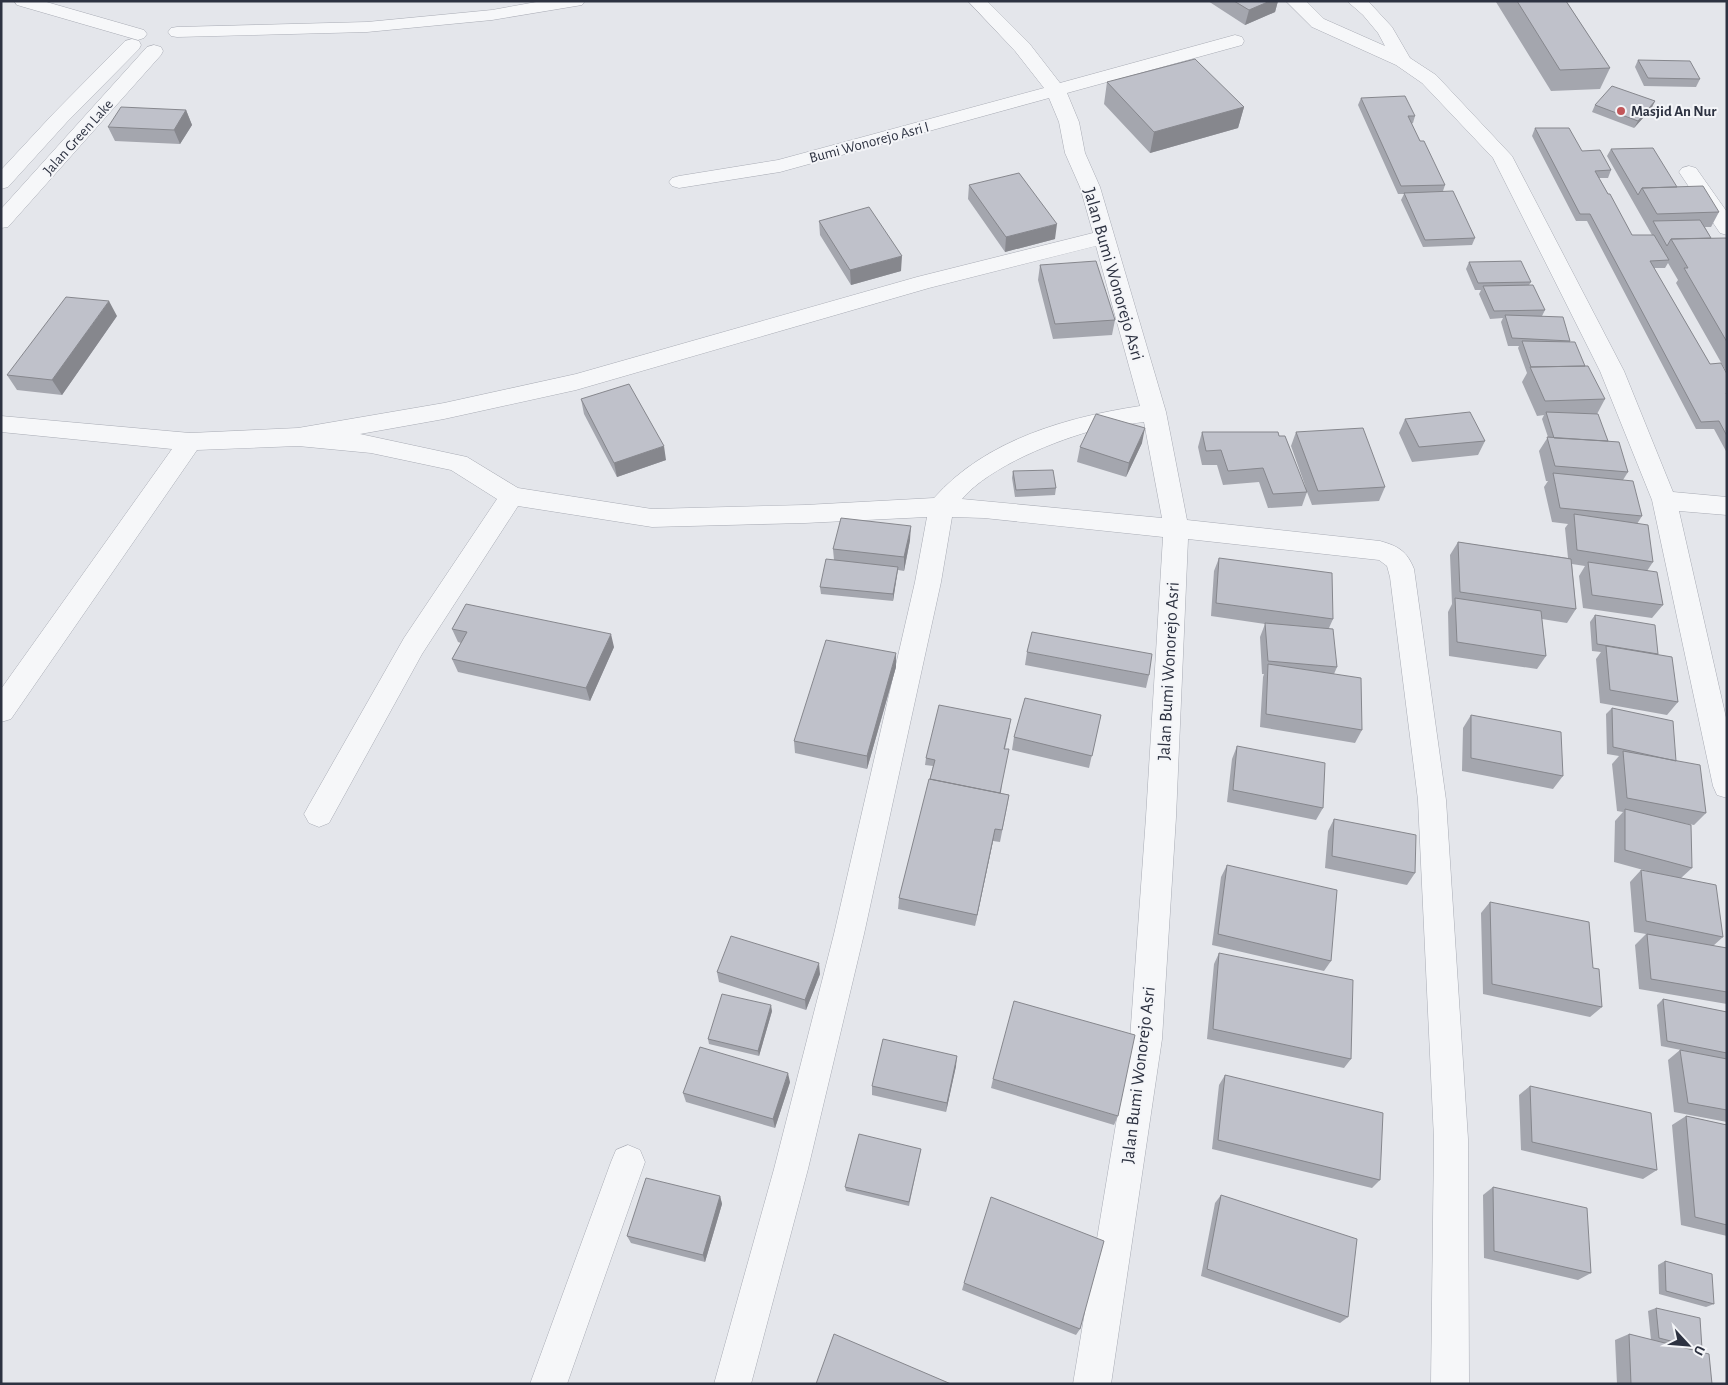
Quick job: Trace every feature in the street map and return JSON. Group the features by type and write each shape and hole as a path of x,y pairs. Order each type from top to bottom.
{"street":[{"path":"23,1 153,33 178,35 175,42 165,48 154,51 140,50 153,33"},
{"path":"153,33 367,27 492,15 576,1"},
{"name":"Jalan Bumi Wonorejo Asri","path":"977,1 1022,47 1056,91 1069,122 1075,153 1090,187 1154,412 1176,528 1161,817 1146,1039 1092,1384"},
{"path":"1295,1 1318,22 1403,61 1429,79 1502,156 1612,371 1664,500 1727,786"},
{"path":"1356,1 1369,11 1386,31 1403,61"},
{"name":"Jalan Green Lake","path":"1,183 60,118 153,33"},
{"name":"Bumi Wonorejo Asri I","path":"679,182 780,166 1235,41"},
{"name":"Jalan Green Lake","path":"1,222 154,51"},
{"path":"60,118 91,122"},
{"path":"1689,172 1720,212 1727,228"},
{"path":"1,424 190,442 298,437 444,411 576,382 925,282 1105,237"},
{"path":"732,1384 791,1169 849,934 928,582 941,507 959,486 1016,449 1096,422 1154,412"},
{"path":"298,437 371,444 458,463 512,496 652,518 805,514 941,507 1176,528 1375,550 1396,557 1401,566 1432,810 1451,1139 1450,1384"},
{"path":"1,711 190,442"},
{"path":"319,814 413,646 512,496"},
{"path":"1664,500 1727,506"},
{"path":"548,1384 628,1162"}],"building":[{"path":"1234,1 1270,1 1249,10"},
{"path":"1517,1 1566,1 1610,68 1560,70"},
{"path":"1195,59 1244,107 1154,132 1107,82"},
{"path":"1638,60 1690,61 1700,79 1648,78"},
{"name":"Masjid An Nur","path":"1612,86 1655,101 1638,121 1595,105"},
{"path":"1405,96 1415,116 1408,116 1420,141 1424,141 1445,185 1401,186 1361,98"},
{"path":"121,107 186,110 174,130 108,127"},
{"path":"1535,128 1569,128 1582,151 1600,150 1611,170 1595,171 1632,235 1654,235 1669,260 1650,261 1710,364 1721,363 1727,374 1727,436 1719,421 1701,422 1590,214 1580,214"},
{"path":"1653,148 1677,187 1642,188 1638,195 1611,149"},
{"path":"1019,173 1057,224 1006,237 969,185"},
{"path":"1703,186 1719,212 1657,214 1642,188"},
{"path":"1453,191 1475,238 1425,240 1404,193"},
{"path":"869,207 902,256 850,270 819,221"},
{"path":"1700,220 1711,238 1671,239 1667,246 1653,221"},
{"path":"1726,238 1727,342 1684,268 1688,268 1671,239"},
{"path":"1096,261 1115,320 1055,324 1040,265"},
{"path":"1521,261 1531,282 1478,283 1469,262"},
{"path":"1533,285 1545,310 1494,311 1483,286"},
{"path":"66,297 109,301 52,380 7,375"},
{"path":"1505,315 1563,317 1570,341 1512,338"},
{"path":"1522,341 1575,342 1585,366 1531,367"},
{"path":"1588,366 1605,399 1545,401 1530,367"},
{"path":"629,384 664,446 614,463 581,399"},
{"path":"1470,412 1485,441 1419,447 1405,419"},
{"path":"1546,412 1598,414 1608,441 1554,438"},
{"path":"1096,414 1145,428 1129,463 1080,447"},
{"path":"1363,428 1385,487 1318,491 1296,432"},
{"path":"1202,432 1278,432 1279,436 1285,436 1307,492 1273,494 1263,468 1228,471 1221,450 1206,451"},
{"path":"1547,437 1619,442 1628,472 1555,466"},
{"path":"1053,470 1056,488 1016,490 1013,471"},
{"path":"1553,473 1633,481 1642,516 1560,508"},
{"path":"1574,514 1648,525 1653,562 1577,550"},
{"path":"841,518 911,526 904,557 833,549"},
{"path":"1458,542 1571,559 1576,609 1460,592"},
{"path":"1219,558 1332,573 1333,619 1216,603"},
{"path":"826,559 898,567 893,594 820,587"},
{"path":"1588,562 1657,572 1663,605 1592,595"},
{"path":"1455,598 1541,611 1546,656 1457,642"},
{"path":"466,604 611,634 586,688 452,659 467,632 452,629"},
{"path":"1595,615 1655,625 1658,654 1597,644"},
{"path":"1265,623 1333,629 1337,667 1268,661"},
{"path":"1032,632 1152,654 1149,675 1027,652"},
{"path":"826,640 896,653 867,756 794,741"},
{"path":"1606,646 1672,657 1678,702 1610,690"},
{"path":"1268,664 1361,678 1362,730 1266,714"},
{"path":"1025,698 1101,715 1092,756 1014,737"},
{"path":"939,705 1011,719 1004,749 1009,749 1000,793 930,779 935,760 926,758"},
{"path":"1612,708 1673,721 1676,761 1613,747"},
{"path":"1471,715 1561,732 1563,776 1471,758"},
{"path":"1237,746 1325,763 1323,808 1233,790"},
{"path":"1623,751 1700,765 1706,813 1627,798"},
{"path":"929,779 1009,795 1002,830 995,829 977,915 899,898"},
{"path":"1625,809 1691,825 1692,868 1625,850"},
{"path":"1334,819 1416,835 1415,873 1332,856"},
{"path":"1227,865 1337,890 1331,961 1218,934"},
{"path":"1641,870 1716,885 1723,937 1646,921"},
{"path":"1490,902 1589,922 1593,968 1599,969 1602,1007 1492,984"},
{"path":"1647,934 1727,948 1727,992 1651,979"},
{"path":"731,936 819,963 805,1000 717,972"},
{"path":"1219,953 1353,980 1351,1059 1213,1029"},
{"path":"722,994 771,1005 758,1051 708,1039"},
{"path":"1663,999 1727,1012 1727,1053 1667,1041"},
{"path":"1014,1001 1135,1035 1118,1116 993,1079"},
{"path":"883,1039 957,1056 947,1103 872,1086"},
{"path":"700,1047 788,1073 773,1119 683,1093"},
{"path":"1680,1050 1727,1059 1727,1110 1688,1103"},
{"path":"1225,1075 1383,1113 1380,1180 1218,1140"},
{"path":"1530,1086 1651,1113 1657,1170 1532,1142"},
{"path":"1686,1116 1727,1125 1727,1225 1695,1217"},
{"path":"859,1134 921,1149 909,1202 845,1187"},
{"path":"646,1178 720,1196 703,1255 627,1236"},
{"path":"1493,1187 1587,1208 1591,1273 1494,1251"},
{"path":"1221,1195 1357,1239 1348,1317 1207,1269"},
{"path":"991,1197 1104,1241 1080,1329 964,1283"},
{"path":"1665,1261 1712,1274 1714,1304 1666,1291"},
{"path":"1656,1308 1700,1318 1702,1349 1659,1338"},
{"path":"834,1334 951,1384 816,1384"},
{"path":"1629,1334 1709,1354 1712,1384 1631,1384"}],"place":[{"name":"Masjid An Nur","path":"1621,111"}]}
